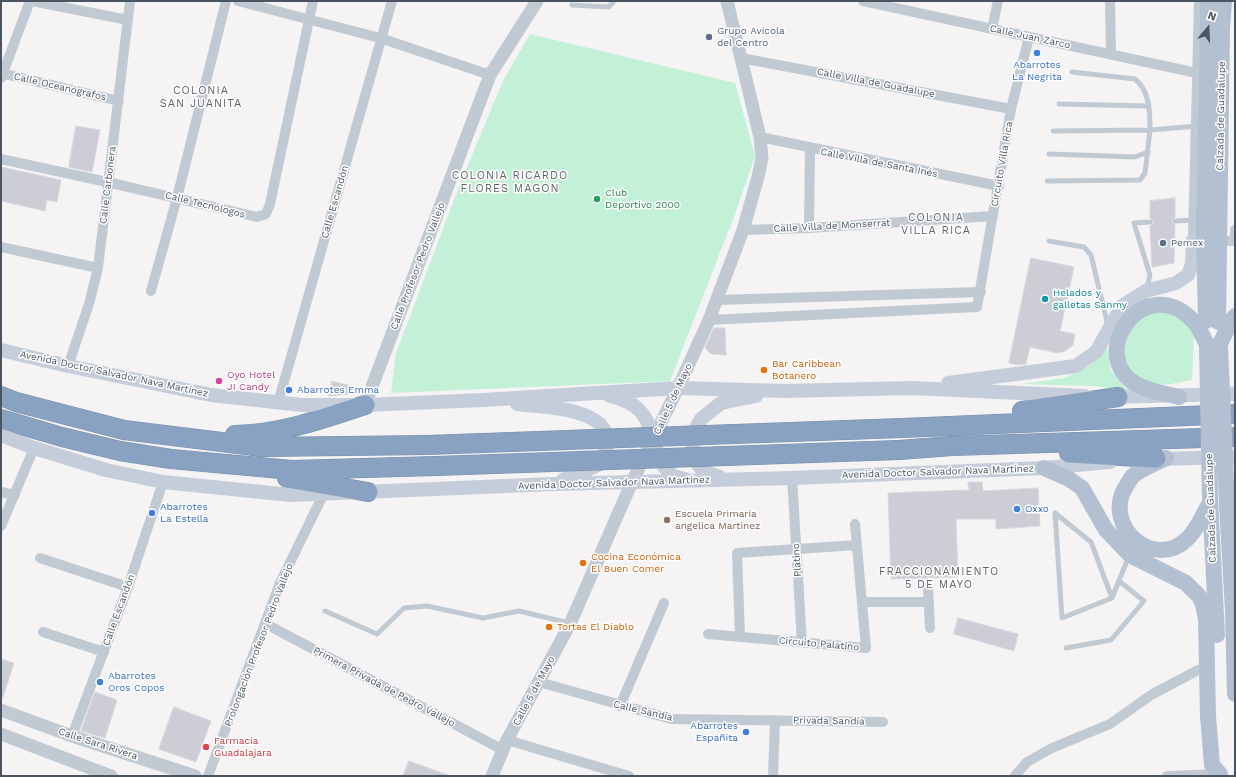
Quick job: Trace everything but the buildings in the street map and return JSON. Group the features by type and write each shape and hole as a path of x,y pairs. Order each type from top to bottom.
{"highway":[{"path":"1,396 66,416 124,430 262,446 427,445 902,428 961,424 1235,414"},
{"path":"961,424 1030,410 1118,397"},
{"path":"183,437 251,435 303,426 366,405"},
{"path":"1,419 62,437 120,451 171,458 368,492"},
{"path":"171,458 292,470 899,450 952,446 1235,437"},
{"path":"952,446 1161,458"}],"main road":[{"name":"Calzada de Guadalupe","path":"1208,1 1215,29 1213,345 1210,501 1216,610 1220,775"},
{"name":"Calzada de Guadalupe","path":"1215,29 1224,1"},
{"path":"912,388 1076,366 1096,352 1122,306 1146,291 1176,283 1188,275 1192,264 1193,235"},
{"path":"1179,396 1141,387 1127,377 1118,359 1119,340 1123,326 1133,315 1148,307 1168,307 1181,311 1195,324 1213,345 1235,316"},
{"name":"Calzada de Guadalupe","path":"1213,345 1230,510 1235,694"},
{"name":"Avenida Doctor Salvador Nava Martínez","path":"1,350 68,366 211,395 302,405 366,405 483,400 678,388 785,391 912,388 1118,397 1235,394"},
{"path":"741,479 724,479 703,471 696,462 693,447 696,428 701,419 721,404 785,391"},
{"path":"602,392 633,404 639,409 646,417 662,463 666,469 672,475 690,481"},
{"path":"483,400 582,413 593,419 602,428 608,441 605,454 600,464 553,484"},
{"name":"Avenida Doctor Salvador Nava Martínez","path":"1,435 34,448 106,470 163,482 291,495 553,484 792,478 1044,468 1161,458 1235,457"},
{"path":"1161,458 1133,476 1122,493 1119,505 1120,516 1128,533 1134,540 1151,549 1163,550 1175,547 1186,540 1194,532 1210,501"},
{"path":"1044,468 1069,479 1082,488 1106,530 1130,555 1175,576 1199,596 1203,604 1207,634 1208,716 1212,765 1220,775"}],"street":[{"path":"2,75 31,1 128,20"},
{"name":"Calle Carbonera","path":"68,366 98,268 107,182 119,101 130,1"},
{"path":"151,291 177,198 226,1"},
{"path":"238,1 380,38 490,75"},
{"name":"Calle Tecnólogos","path":"1,159 177,198 257,218 266,214 270,204 313,1"},
{"name":"Calle Escandón","path":"278,403 380,38 392,1"},
{"name":"Calle Profesor Pedro Vallejo","path":"366,405 490,75 537,1"},
{"name":"Calle 5 de Mayo","path":"492,776 505,745 570,624 632,482 709,320 743,230 762,158 760,137 727,1"},
{"name":"Calle Juan Zarco","path":"863,1 886,4 992,29 1197,73"},
{"path":"992,29 998,1"},
{"path":"1110,1 1110,55"},
{"path":"1193,235 1199,1"},
{"name":"Circuito Villa Rica","path":"709,320 977,307 999,186 1011,109 1029,37"},
{"name":"Calle Villa de Guadalupe","path":"741,58 1011,109"},
{"name":"Calle Oceanógrafos","path":"2,75 119,101"},
{"name":"Calle Villa de Santa Inés","path":"760,137 810,149 999,186"},
{"path":"809,228 810,149"},
{"name":"Calle Villa de Monserrat","path":"743,230 809,228 993,216"},
{"path":"1235,231 1235,241 1193,235 1235,231"},
{"path":"1,247 98,268"},
{"path":"716,300 980,292"},
{"path":"849,296 849,313"},
{"path":"1,526 34,448"},
{"name":"Platino","path":"792,478 802,642"},
{"name":"Calle Escandón","path":"72,736 128,587 163,482"},
{"path":"1,492 15,495"},
{"name":"Prolongación Profesor Pedro Vallejo","path":"208,776 266,624 280,583 324,493"},
{"name":"Circuito Palatino","path":"708,634 866,648 855,524"},
{"path":"740,637 737,553 857,545"},
{"path":"40,558 128,587"},
{"path":"928,587 930,628"},
{"path":"862,602 929,602"},
{"path":"620,706 664,603"},
{"name":"Primera Privada de Pedro Vallejo","path":"266,624 505,745 629,776"},
{"path":"43,632 104,652"},
{"path":"1016,776 1027,762 1052,748 1110,724 1151,695 1198,670"},
{"name":"Calle Sandía","path":"538,682 671,719 775,720"},
{"name":"Calle Sara Rivera","path":"1,710 72,736 195,776"},
{"path":"773,776 775,720"},
{"name":"Privada Sandía","path":"775,720 883,722"},
{"path":"1,734 111,776"},
{"path":"1167,776 1220,775"}],"lane":[{"path":"572,5 609,7 614,1"},
{"path":"1047,181 1140,180 1145,173 1150,130 1149,106 1141,84 1135,79 1072,72"},
{"path":"1059,104 1149,106"},
{"path":"1053,131 1150,130 1196,126"},
{"path":"1049,154 1135,157 1148,152"},
{"path":"1175,221 1193,220"},
{"path":"1146,291 1150,275 1134,223 1150,222"},
{"path":"1049,241 1084,247 1091,255 1109,329"},
{"path":"1112,598 1091,542 1054,513 1062,618 1112,598 1130,555"},
{"path":"1066,648 1112,640 1144,601 1120,581"},
{"path":"325,611 376,634 404,608 427,606 483,618 519,611 570,624"}],"green space":[{"name":"Club Deportivo 2000","path":"530,34 735,83 755,156 735,214 670,381 391,393 396,353 460,184 503,81"},
{"path":"1152,311 1164,311 1180,315 1194,333 1192,380 1171,384 1159,384 1146,380 1136,373 1128,364 1124,353 1123,341 1127,330 1134,320 1146,313"},
{"path":"1107,343 1111,371 1131,390 1091,386 1021,384 1064,378 1090,366"}],"place":[{"name":"Grupo Avicola del Centro","path":"709,37"},
{"name":"Abarrotes La Negrita","path":"1037,53"},
{"name":"Club Deportivo 2000","path":"597,199"},
{"name":"Pemex","path":"1163,243"},
{"name":"Helados y galletas Sanmy","path":"1045,299"},
{"name":"Bar Caribbean Botanero","path":"764,370"},
{"name":"Oyo Hotel JI Candy","path":"219,381"},
{"name":"Abarrotes Emma","path":"289,390"},
{"name":"Oxxo","path":"1017,509"},
{"name":"Abarrotes La Estella","path":"152,513"},
{"name":"Escuela Primaria angelica Martinez","path":"667,520"},
{"name":"Cocina Económica El Buen Comer","path":"583,563"},
{"name":"Tortas El Diablo","path":"549,627"},
{"name":"Abarrotes Oros Copos","path":"100,682"},
{"name":"Abarrotes Españita","path":"746,732"},
{"name":"Farmacia Guadalajara","path":"206,747"}],"district":[{"name":"COLONIA SAN JUANITA","path":"201,97"},
{"name":"COLONIA RICARDO FLORES MAGÓN","path":"510,182"},
{"name":"COLONIA VILLA RICA","path":"936,224"},
{"name":"FRACCIONAMIENTO 5 DE MAYO","path":"939,578"}]}
